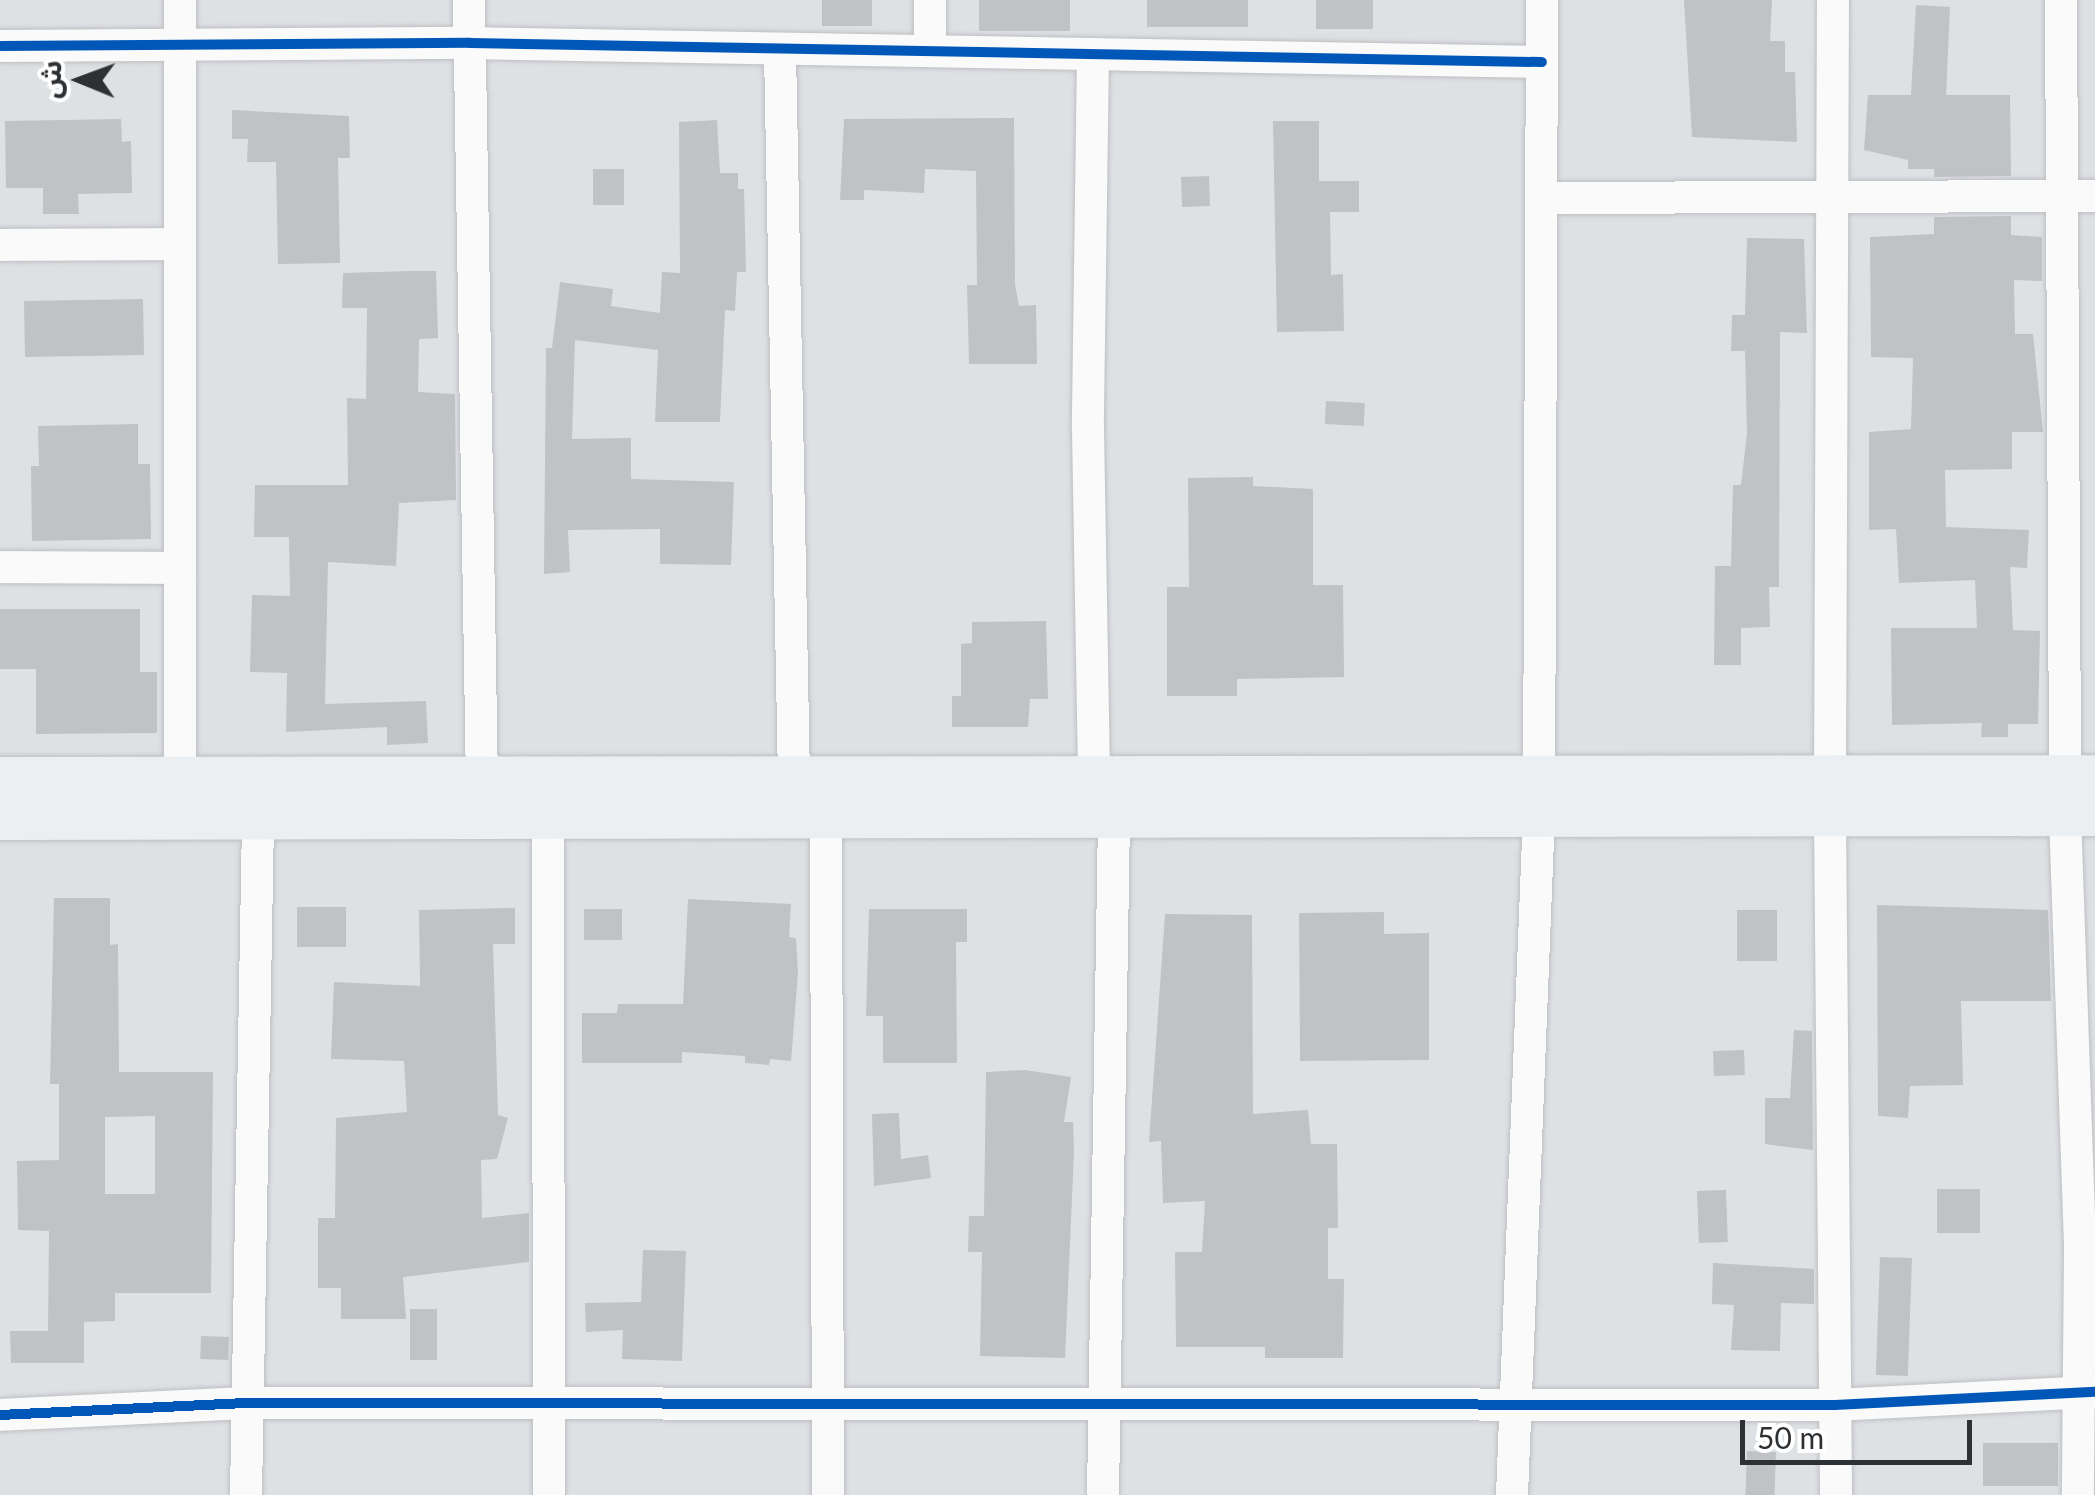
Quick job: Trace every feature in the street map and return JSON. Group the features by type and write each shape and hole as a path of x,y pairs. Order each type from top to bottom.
{"main road":[{"path":"0,778 1094,777 1538,796 2080,795"},
{"path":"0,819 258,822 1114,816 1538,796"}],"street":[{"path":"180,0 180,778"},
{"path":"469,0 482,780"},
{"path":"930,0 930,51"},
{"path":"1512,1495 1538,796 1542,0"},
{"path":"1834,0 1830,797 1836,1495"},
{"path":"2061,0 2062,196 2080,795 2080,1249 2086,1392 2078,1495"},
{"path":"0,46 470,43 1542,62"},
{"path":"780,50 794,777"},
{"path":"1093,54 1088,429 1094,777"},
{"path":"1542,198 1833,193 2095,196"},
{"path":"0,245 180,244"},
{"path":"0,567 180,568"},
{"path":"1103,1495 1114,816"},
{"path":"548,820 549,1495"},
{"path":"826,820 828,1495"},
{"path":"246,1495 244,1402 258,822"},
{"path":"0,1415 244,1402 829,1400 1102,1405 1515,1400 1836,1405 2086,1392"}],"building":[{"path":"822,0 872,0 872,26 822,26"},
{"path":"979,0 1070,0 1070,31 979,31"},
{"path":"1147,0 1248,0 1248,27 1147,27"},
{"path":"1316,0 1373,0 1373,29 1316,29"},
{"path":"1684,0 1772,0 1770,41 1785,41 1785,72 1795,72 1797,142 1692,137"},
{"path":"1916,5 1950,7 1946,95 2010,95 2011,176 1934,177 1934,169 1908,169 1908,160 1864,150 1868,95 1911,95"},
{"path":"232,110 349,116 350,158 338,158 340,263 278,264 276,162 247,162 248,139 232,139"},
{"path":"1014,118 1015,284 1019,306 1036,305 1037,364 969,364 967,285 977,285 976,171 925,169 924,193 864,190 864,200 840,200 844,119"},
{"path":"121,119 122,142 131,141 132,193 78,194 79,214 43,214 43,188 6,188 5,121"},
{"path":"717,120 720,173 738,173 738,189 744,189 746,272 737,272 735,311 725,310 720,422 655,422 658,350 575,340 572,439 631,438 631,479 734,482 731,565 660,564 660,529 568,530 570,572 544,574 546,348 552,348 560,282 613,289 611,306 660,313 662,272 680,273 679,122"},
{"path":"1273,121 1319,121 1319,181 1359,181 1359,212 1330,212 1331,275 1343,274 1344,331 1277,332"},
{"path":"593,169 624,169 624,205 593,205"},
{"path":"1209,176 1210,206 1182,207 1181,177"},
{"path":"2011,216 2011,235 2042,237 2042,281 2014,280 2015,334 2033,334 2043,432 2012,432 2012,469 1945,470 1946,527 2029,530 2027,568 2010,567 2013,630 2040,631 2038,724 2008,724 2008,737 1981,737 1982,723 1892,725 1891,628 1977,628 1975,580 1899,583 1896,529 1869,530 1869,432 1911,429 1913,358 1871,357 1870,237 1934,234 1934,217"},
{"path":"1747,238 1804,239 1807,333 1780,332 1779,587 1769,587 1770,627 1741,628 1741,665 1714,665 1715,566 1731,566 1733,485 1741,485 1747,433 1745,351 1731,351 1732,315 1745,315"},
{"path":"436,271 438,338 419,339 418,392 455,394 456,500 399,503 396,566 328,562 325,704 426,701 428,743 387,745 387,727 286,732 287,673 250,672 252,595 290,596 289,537 254,537 255,485 348,485 347,398 366,399 367,308 342,308 343,273"},
{"path":"143,299 144,355 25,357 24,301"},
{"path":"1326,401 1365,403 1364,426 1325,424"},
{"path":"138,424 138,464 150,464 151,539 32,541 31,466 39,466 38,426"},
{"path":"1253,477 1253,486 1313,489 1313,585 1343,585 1344,677 1237,679 1237,696 1167,696 1167,587 1189,587 1188,478"},
{"path":"0,609 140,609 140,672 157,672 157,733 36,734 36,669 0,669"},
{"path":"1046,621 1048,699 1030,699 1028,727 952,727 952,696 961,696 961,644 972,643 972,622"},
{"path":"54,898 110,898 110,945 118,944 119,1072 213,1072 211,1293 115,1293 115,1321 84,1322 84,1363 11,1363 10,1331 48,1331 49,1231 18,1230 17,1161 59,1160 59,1084 50,1084","holes":["155,1116 155,1194 105,1194 105,1117"]},
{"path":"688,899 791,904 789,937 796,938 798,973 791,1061 770,1059 769,1065 745,1063 745,1056 682,1052 682,1063 582,1063 582,1013 617,1013 618,1004 683,1004"},
{"path":"1877,905 2048,910 2051,1001 1961,1001 1963,1085 1910,1086 1908,1118 1878,1116"},
{"path":"297,907 346,907 346,947 297,947"},
{"path":"515,908 515,944 493,944 498,1115 508,1118 497,1159 481,1160 482,1218 529,1213 529,1262 403,1277 406,1319 341,1319 341,1288 318,1288 318,1218 335,1218 336,1118 407,1112 404,1061 331,1059 334,982 420,986 419,910"},
{"path":"584,909 622,909 622,940 584,940"},
{"path":"869,909 967,909 967,942 956,942 957,1063 883,1063 883,1016 866,1016"},
{"path":"1737,910 1777,910 1777,961 1737,961"},
{"path":"1384,912 1384,934 1429,933 1429,1060 1300,1061 1299,913"},
{"path":"1165,914 1252,915 1253,1114 1308,1110 1311,1144 1337,1144 1338,1228 1328,1228 1328,1279 1344,1279 1343,1358 1265,1358 1265,1347 1176,1347 1175,1252 1202,1252 1205,1201 1163,1203 1161,1141 1149,1142"},
{"path":"1794,1030 1812,1031 1813,1150 1765,1144 1765,1098 1790,1098"},
{"path":"1744,1050 1745,1075 1714,1076 1713,1051"},
{"path":"1025,1070 1071,1077 1064,1122 1073,1122 1074,1152 1065,1358 980,1356 982,1252 968,1252 969,1216 984,1216 986,1072"},
{"path":"899,1113 901,1159 928,1155 931,1178 874,1186 872,1114"},
{"path":"1937,1189 1980,1189 1980,1233 1937,1233"},
{"path":"1726,1190 1728,1242 1699,1243 1697,1191"},
{"path":"643,1250 686,1251 682,1361 622,1359 623,1330 586,1332 585,1303 641,1302"},
{"path":"1880,1257 1912,1258 1908,1376 1876,1375"},
{"path":"1713,1263 1814,1269 1814,1304 1781,1303 1780,1351 1731,1350 1734,1305 1712,1304"},
{"path":"410,1309 437,1309 437,1360 410,1360"},
{"path":"201,1336 229,1337 228,1360 200,1359"},
{"path":"1983,1443 2058,1443 2058,1486 1983,1486"},
{"path":"1747,1451 1776,1452 1774,1495 1745,1495"}],"cycle path":[{"path":"0,46 470,43 1542,62"},
{"path":"0,1415 245,1403 1835,1405 2095,1392"}]}
